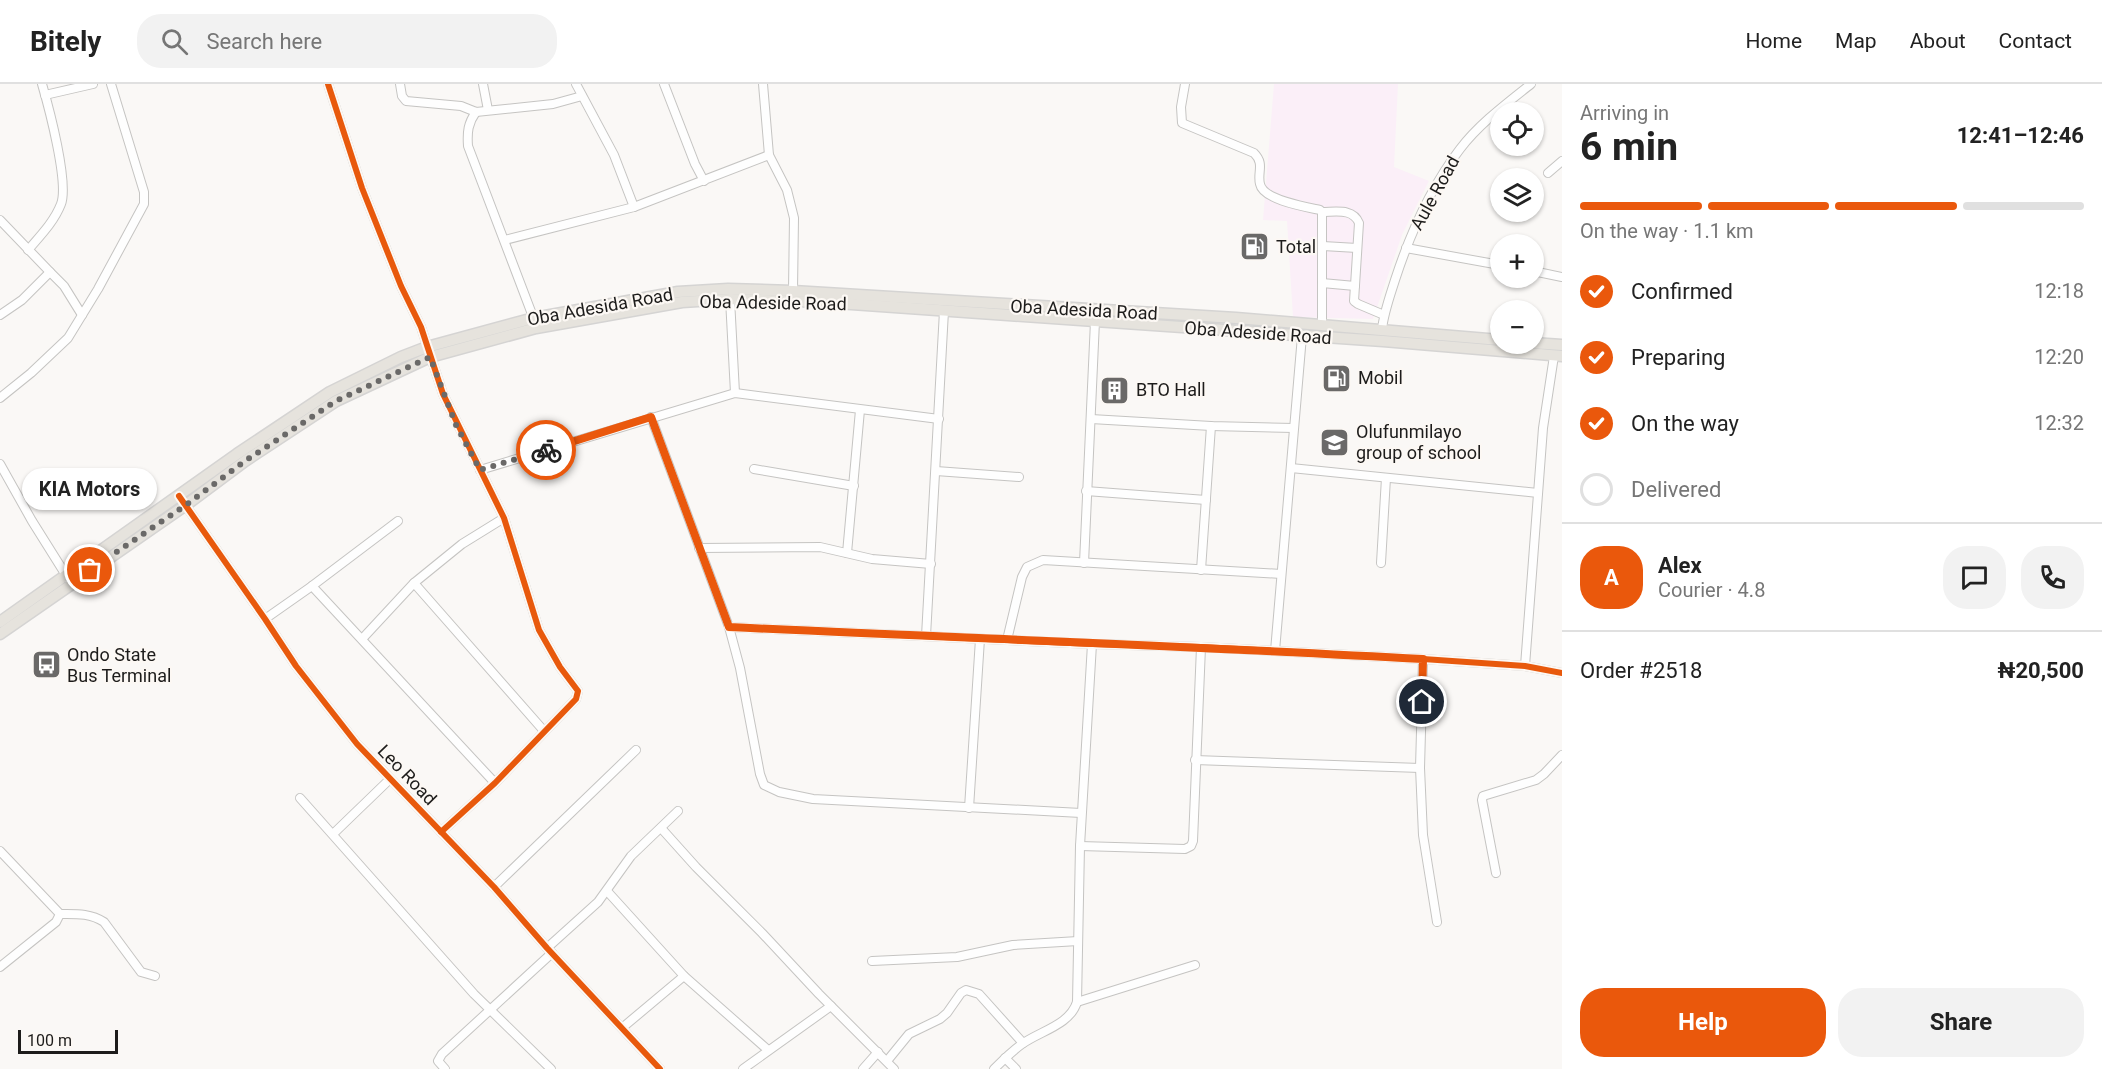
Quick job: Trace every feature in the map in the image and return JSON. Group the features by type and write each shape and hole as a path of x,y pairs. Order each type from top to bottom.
{"main road":[{"name":"Oba Adesida Road","path":"0,622 183,501 237,454 330,392 363,374 428,352 535,323 704,289 793,291 925,305 1120,318 1236,318 1490,339"},
{"name":"Oba Adeside Road","path":"535,323 682,302 730,299 925,305 944,312 1095,321 1120,318 1302,336 1558,356"},
{"path":"1544,344 1562,345"},
{"path":"0,634 68,579"}],"street":[{"path":"28,250 46,229 62,202 61,175 42,84"},
{"path":"45,95 93,84"},
{"path":"0,398 68,338 146,199 111,84"},
{"path":"328,84 366,199 400,286 418,320 456,425 504,518 539,630 560,667 578,691 576,699 495,783 441,832"},
{"path":"400,84 402,96 406,101 461,106 476,112 553,104 582,96"},
{"path":"483,84 488,110"},
{"path":"576,84 614,155 634,207"},
{"path":"664,84 704,181"},
{"path":"762,84 770,155 787,190 794,218 793,291"},
{"path":"1185,84 1181,107 1182,123 1254,153 1260,162 1259,182 1263,191 1294,204 1322,212 1354,214 1359,223 1355,303 1384,315"},
{"name":"Aule Road","path":"1382,329 1384,315 1406,248 1440,177 1461,148 1486,121 1531,84"},
{"path":"476,112 470,120 467,134 468,146 535,323"},
{"path":"505,240 634,207 770,155"},
{"path":"1548,173 1562,161"},
{"path":"1322,212 1322,325"},
{"path":"0,220 64,286 82,315"},
{"path":"1323,246 1358,248"},
{"path":"1406,248 1490,263"},
{"path":"0,315 22,300 50,272"},
{"path":"1544,273 1562,277"},
{"path":"1322,283 1355,286"},
{"path":"730,299 735,393"},
{"path":"926,636 944,312"},
{"path":"1084,563 1095,321"},
{"path":"1275,651 1302,336"},
{"path":"1525,666 1545,409 1558,356"},
{"path":"480,470 735,393 939,419"},
{"path":"847,553 860,410"},
{"path":"651,417 729,627 740,668 764,785 779,792 813,799 1081,813"},
{"path":"1091,419 1294,428"},
{"path":"1201,570 1211,426"},
{"path":"0,464 68,579"},
{"path":"1291,468 1538,493"},
{"path":"754,469 854,486"},
{"path":"936,471 1019,477"},
{"path":"1381,563 1386,478"},
{"path":"1086,491 1206,500"},
{"name":"Leo Road","path":"183,501 266,619 286,652 357,744 494,887 549,950 660,1069"},
{"path":"362,639 414,583 462,544 504,518"},
{"path":"266,619 398,521"},
{"path":"699,548 820,547 872,559 931,564"},
{"path":"1007,640 1022,577 1032,563 1043,560 1281,574"},
{"path":"414,583 544,731"},
{"path":"312,586 495,783"},
{"path":"729,627 1423,659 1525,666 1562,673"},
{"path":"969,808 980,639"},
{"path":"994,1069 1023,1043 1072,1013 1077,1002 1081,813 1092,644"},
{"path":"1080,846 1185,849 1191,846 1201,647"},
{"path":"1423,659 1420,768 1423,835 1437,922"},
{"path":"494,887 636,750"},
{"path":"1496,873 1483,796 1536,780 1562,755"},
{"path":"1195,760 1420,768"},
{"path":"333,834 390,779"},
{"path":"300,798 397,909 490,1010 551,1069"},
{"path":"445,1069 438,1061 442,1054 490,1010 598,902 631,856 678,811"},
{"path":"661,828 696,867 894,1069"},
{"path":"0,851 60,914 83,914 96,917 104,922 141,972 155,976"},
{"path":"607,891 684,976 768,1050"},
{"path":"0,967 56,922 60,914"},
{"path":"872,961 957,957 1013,945 1078,941"},
{"path":"1077,1002 1195,965"},
{"path":"622,1028 684,976"},
{"path":"887,1061 909,1034 947,1014 961,993 966,990 979,994 1023,1043"},
{"path":"743,1069 831,1006"},
{"path":"863,1069 878,1052"},
{"path":"1005,1058 1016,1069"}],"shaded area":[{"path":"1274,84 1398,84 1394,167 1429,181 1402,235 1373,319 1293,317 1287,221 1263,220"}],"cycle path":[{"path":"328,84 362,188 401,286 421,327 443,394 504,518 539,630 560,667 578,691 576,699 495,783 441,832"},
{"path":"179,496 296,666 357,744 494,887 547,948 660,1069"},
{"path":"729,627 1423,659 1525,666 1562,673"}],"way so far":[{"path":"90,570 186,505 245,461 336,401 430,357 456,425 480,470 546,450"}],"place":[{"name":"Total","path":"1255,247"},
{"name":"Mobil","path":"1337,378"},
{"name":"BTO Hall","path":"1115,390"},
{"name":"Olufunmilayo group of school","path":"1335,442"},
{"name":"KIA Motors","path":"90,570"},
{"name":"Ondo State Bus Terminal","path":"46,665"}],"route":[{"path":"546,450 651,417 729,627 1423,659 1422,702"}]}
